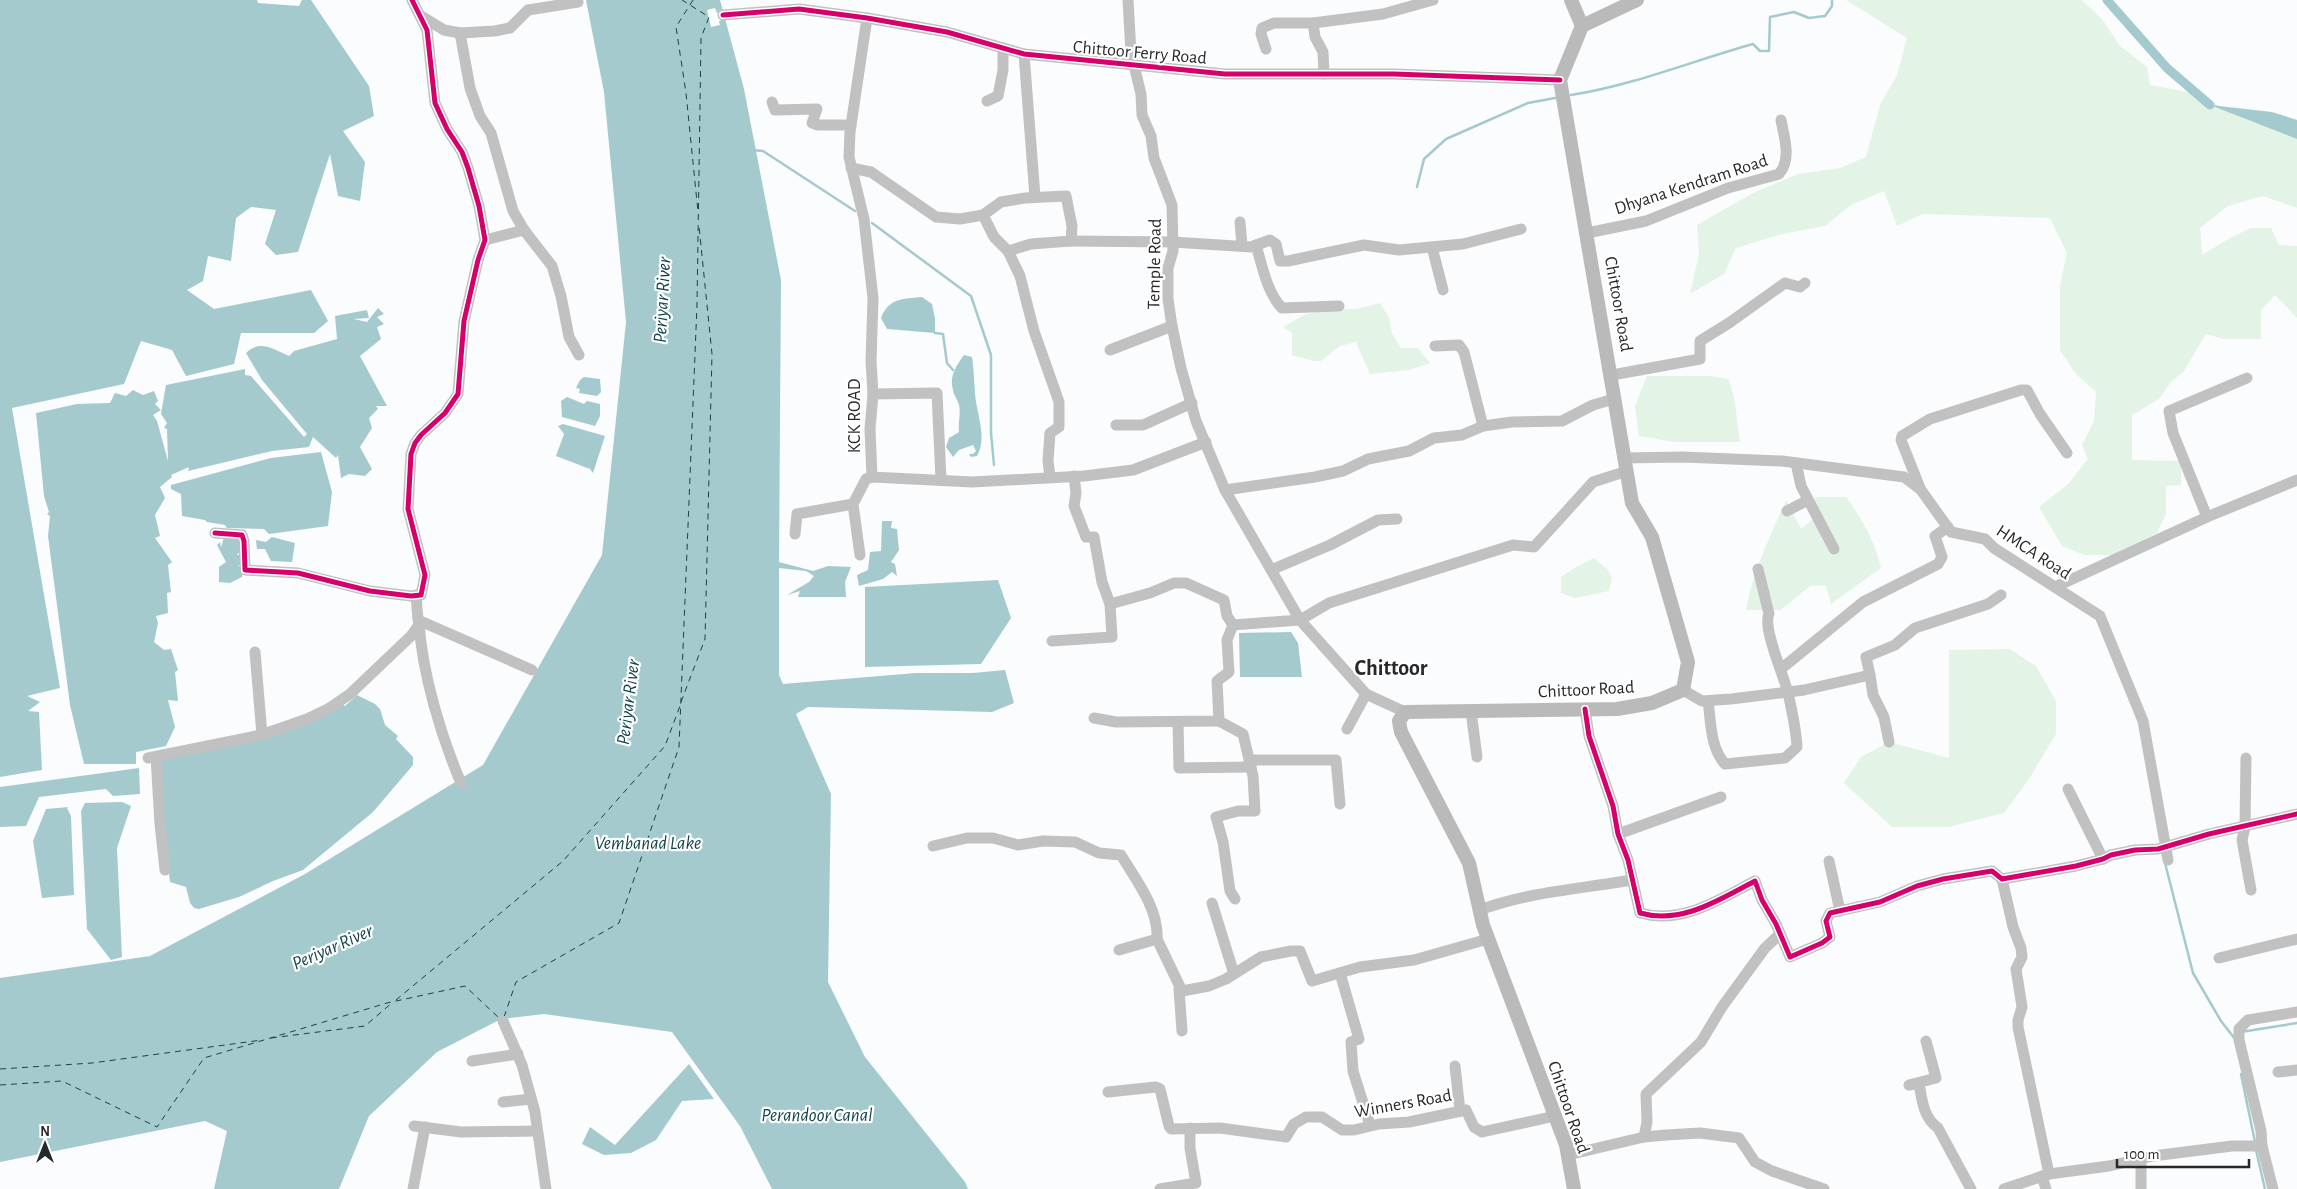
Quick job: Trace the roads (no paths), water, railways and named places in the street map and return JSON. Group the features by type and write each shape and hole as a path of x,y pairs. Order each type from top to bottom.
{"main road":[{"path":"1571,0 1582,26"},
{"path":"1560,80 1582,26 1637,0"},
{"name":"Chittoor Road","path":"1560,80 1612,376 1614,399 1632,503 1652,537 1688,662 1682,690 1652,703 1617,709 1405,712 1399,721 1402,732 1468,863 1488,939 1568,1155 1574,1189"}],"street":[{"path":"215,533 242,535 244,540 245,570 298,572 370,590 421,595 425,575 408,509 411,454 415,443 421,435 445,413 458,394 464,321 478,260 485,240 479,206 468,168 462,152 446,129 435,103 427,30 412,0"},
{"name":"Temple Road","path":"1128,0 1131,53 1141,94 1142,115 1151,136 1154,158 1172,205 1173,242 1168,268 1168,299 1181,368 1196,421 1225,490 1300,620 1366,694"},
{"path":"1266,49 1261,34 1262,28 1274,23 1313,23 1383,14 1403,6 1434,0"},
{"path":"420,15 444,30 460,33 510,28 528,10 578,2"},
{"name":"Chittoor Ferry Road","path":"723,15 799,9 867,18 947,32 1024,54 1225,74 1394,74 1560,80"},
{"name":"KCK ROAD","path":"867,18 851,125 849,157 863,217 873,298 871,360 873,394 870,429 872,477 982,481 1050,478 1133,470 1206,442"},
{"path":"1313,23 1315,37 1323,52 1324,74"},
{"path":"460,33 470,88 480,116 491,133 513,211 524,230 552,266 561,296 569,337 579,355"},
{"path":"987,101 998,96 1003,70 1003,48"},
{"path":"1024,54 1035,197"},
{"path":"772,102 775,110 817,108 812,123 817,125 851,125"},
{"name":"Dhyana Kendram Road","path":"1587,233 1646,221 1728,188 1779,174 1784,168 1787,159 1782,120"},
{"path":"851,168 870,172 936,217 960,219 983,215 1001,202 1035,197 1066,196 1072,226 1071,242"},
{"path":"983,215 994,237 1008,251 1020,276 1034,331 1059,402 1059,427 1050,433 1048,461 1050,478"},
{"path":"1240,222 1242,245"},
{"path":"1008,251 1031,244 1071,242 1173,242 1251,247 1270,240 1276,244 1280,261 1288,261 1364,244 1399,250 1463,244 1521,229"},
{"path":"485,240 524,230"},
{"path":"1256,245 1276,302 1282,308 1339,306"},
{"path":"1432,247 1443,290"},
{"path":"1612,376 1700,359 1700,340 1729,323 1785,283 1800,287 1805,283"},
{"path":"1110,350 1172,326"},
{"path":"1436,346 1459,345 1464,352 1483,426"},
{"path":"2207,517 2174,433 2169,410 2247,378"},
{"path":"1781,669 1863,602 1938,564 1942,557 1935,536 1948,527 1921,490 1901,440 1902,436 1930,419 2021,390 2027,390 2040,414 2068,453"},
{"path":"873,394 937,393 941,479"},
{"path":"1225,490 1343,471 1368,459 1409,451 1434,438 1462,435 1483,426 1512,422 1562,421 1593,405 1614,399"},
{"path":"1116,425 1143,425 1192,403"},
{"path":"1233,625 1300,620 1329,603 1513,545 1534,547 1593,482 1626,464 1683,457 1796,463 1904,477 1921,490"},
{"path":"1796,463 1801,486 1834,549"},
{"path":"1052,641 1112,636 1110,604 1099,568 1094,537 1086,537 1074,506 1076,493 1074,476"},
{"path":"860,555 854,504 866,479 872,477"},
{"path":"2055,587 2207,517 2297,480"},
{"path":"1786,511 1808,500"},
{"path":"795,534 797,514 854,504"},
{"path":"1271,570 1321,549 1378,520 1397,519"},
{"name":"HMCA Road","path":"1948,527 1951,532 1985,539 1994,548 2100,616 2143,722 2168,860"},
{"path":"1708,701 1714,746 1725,764 1785,758 1796,747 1796,728 1788,692 1768,630 1766,618 1769,614 1758,569"},
{"path":"1110,604 1150,593 1174,583 1186,583 1224,600 1227,616 1233,625"},
{"path":"416,595 426,669 448,753 461,783"},
{"path":"1890,742 1884,717 1873,695 1866,657 1895,645 1915,628 1988,604 2001,596"},
{"path":"419,623 532,670"},
{"path":"165,870 152,758 262,735 314,715 350,694 411,636 419,623"},
{"path":"1219,722 1217,680 1229,672 1227,640 1233,625"},
{"path":"255,652 262,735"},
{"path":"1682,690 1695,699 1708,701 1788,692 1870,675"},
{"path":"1347,730 1366,694 1405,712"},
{"path":"1585,710 1589,736 1613,806 1618,834 1628,860 1640,913 1655,916 1704,908 1755,881 1762,900 1790,957 1822,943 1830,937 1826,921 1830,913 1880,902 1917,886 1970,873 1992,871 2002,879 2013,927 2021,948 2022,957 2016,969 2022,1006 2018,1027 2046,1175 2046,1189"},
{"path":"1471,711 1477,757"},
{"path":"1094,718 1116,722 1219,722 1243,734 1250,764 1255,811 1238,811 1216,818 1223,842 1230,891 1236,899"},
{"path":"1178,722 1179,768 1336,760 1340,804"},
{"path":"2246,758 2245,827 2242,840 2250,890"},
{"path":"2068,789 2103,859"},
{"path":"1618,834 1721,797"},
{"path":"2002,879 2103,859 2135,850 2166,847 2209,834 2297,814"},
{"path":"933,846 967,838 993,838 1018,845 1043,841 1075,842 1099,853 1121,855 1150,907 1158,926 1157,940 1180,989 1182,1031"},
{"path":"1829,861 1840,911"},
{"path":"1480,910 1497,903 1526,897 1631,880"},
{"path":"1212,903 1234,974"},
{"path":"1644,1137 1647,1122 1646,1094 1701,1042 1722,1007 1765,948 1780,934"},
{"path":"1180,989 1185,991 1203,988 1234,974 1261,957 1296,950 1300,951 1312,981 1360,967 1408,961 1488,939"},
{"path":"2219,958 2297,939"},
{"path":"1119,950 1157,940"},
{"path":"1340,973 1359,1038 1351,1042 1353,1071 1370,1125"},
{"path":"2273,1189 2239,1040 2239,1030 2248,1020 2297,1012"},
{"path":"503,1021 518,1054 531,1099 546,1189"},
{"path":"1926,1041 1936,1078 1909,1084 1919,1083 1924,1110 1932,1124 1938,1128 1971,1189"},
{"path":"472,1062 518,1054"},
{"path":"1455,1066 1460,1111"},
{"path":"2278,1072 2297,1070"},
{"name":"Winners Road","path":"1108,1092 1156,1087 1162,1092 1169,1126 1175,1130 1220,1128 1286,1136 1294,1124 1306,1117 1322,1117 1342,1130 1370,1125 1409,1122 1466,1110 1474,1127 1482,1132 1555,1116"},
{"path":"503,1102 531,1099"},
{"path":"413,1189 420,1126 461,1132 537,1131"},
{"path":"1160,1189 1196,1183 1190,1148 1190,1128"},
{"path":"1568,1155 1644,1137 1700,1133 1739,1138 1755,1162 1772,1171 1824,1189"},
{"path":"2004,1189 2046,1175 2109,1166 2141,1159 2232,1146 2262,1146"},
{"path":"2141,1159 2141,1189"}],"water":[{"path":"0,0 257,0 258,3 299,6 302,0 311,0 369,86 374,116 343,131 365,162 360,201 338,196 330,154 298,252 276,255 265,244 276,210 251,207 236,218 231,261 208,256 203,281 187,290 214,309 311,290 328,321 314,333 241,333 234,364 186,376 172,350 141,341 124,384 12,408 60,688 27,696 40,702 28,711 39,712 42,770 0,777"},
{"name":"Vembanad Lake","path":"586,0 720,0 744,89 781,280 779,562 813,571 828,566 851,567 845,582 846,597 798,597 800,591 787,595 809,582 814,576 806,571 779,568 779,675 783,684 916,673 973,673 1005,670 1014,703 992,712 808,707 796,714 831,794 828,982 865,1057 965,1182 968,1189 772,1189 740,1126 672,1032 544,1014 501,1019 437,1052 369,1116 339,1189 214,1189 227,1131 205,1121 0,1162 0,978 150,956 305,874 483,765 602,555 626,322 604,92"},
{"path":"2210,105 2272,112 2297,120 2297,139"},
{"path":"922,297 932,304 935,333 887,329 881,318 884,311 892,303 908,298"},
{"path":"378,308 384,314 377,317 384,324 377,327 381,339 360,356 387,406 376,406 378,409 369,418 372,428 360,447 372,469 365,476 349,474 341,478 338,455 336,458 313,437 309,447 272,451 188,471 189,467 171,475 172,477 160,487 165,498 155,515 160,536 155,538 172,562 168,565 171,592 167,593 168,613 156,616 158,623 154,642 164,650 171,649 178,670 175,672 178,701 168,700 175,727 166,746 136,752 136,764 84,764 70,705 48,536 50,516 47,514 49,512 44,496 36,413 77,404 110,403 115,393 126,396 133,390 143,395 154,391 158,401 155,404 161,410 153,415 157,421 168,461 167,429 164,428 167,423 161,414 166,385 245,369 245,375 251,376 304,437 307,434 262,380 246,353 251,349 262,346 272,348 289,356 294,351 337,339 335,316 367,310 369,318 354,319 367,322"},
{"path":"964,355 972,357 981,441 977,456 971,457 969,454 973,454 976,451 973,445 959,450 953,457 946,447 949,438 959,432 960,412 952,380 956,367"},
{"path":"584,377 600,379 601,392 597,396 579,393 580,389 576,388"},
{"path":"567,397 584,404 587,401 600,404 600,416 595,426 562,417 561,401"},
{"path":"563,424 605,436 593,473 590,469 556,456 564,434 558,426"},
{"path":"321,452 332,492 328,526 269,534 264,529 227,528 225,525 182,516 181,494 171,489 171,485 271,458"},
{"path":"882,521 892,521 891,528 897,529 899,550 891,562 895,564 897,576 892,572 883,579 859,586 857,575 868,570 870,552 881,551"},
{"path":"239,536 243,547 237,555 243,555 242,563 238,566 243,567 242,577 230,583 219,582 219,567 226,562 217,545 220,542 221,548 224,537"},
{"path":"272,537 295,543 292,562 271,561 265,549 257,549 256,540 266,542"},
{"path":"998,580 1011,618 981,664 865,667 865,587"},
{"path":"1291,632 1298,643 1302,677 1240,677 1239,633"},
{"path":"357,695 375,704 380,709 385,725 398,736 396,739 413,757 413,765 373,812 303,870 273,881 239,897 199,909 194,908 190,903 186,887 170,882 163,825 161,760 341,704 345,706"},
{"path":"139,768 140,794 113,796 106,789 39,797 26,826 0,827 0,787"},
{"path":"122,802 131,806 117,848 122,957 111,960 87,929 81,811 85,803"},
{"path":"69,807 67,808 71,816 74,895 42,898 33,841 46,809"},
{"path":"689,1064 714,1099 682,1101 656,1140 631,1153 604,1155 582,1144 590,1127 615,1145"}],"waterway":[{"path":"1571,95 1640,79 1753,44 1760,51 1769,51 1770,17 1794,12 1809,18 1825,16 1832,6 1832,0"},
{"path":"2107,0 2167,68 2210,105"},
{"path":"1417,187 1424,159 1446,139 1528,103 1555,98"},
{"path":"752,150 763,151 855,211"},
{"path":"872,223 971,296 991,355 991,433 994,465"},
{"path":"935,333 943,334 947,363 953,370"},
{"path":"2165,863 2193,973 2221,1021 2235,1039"},
{"path":"2241,1032 2297,1023"},
{"path":"2241,1074 2255,1142"},
{"path":"2256,1150 2265,1189"}],"district":[{"name":"Chittoor","path":"1391,667"}],"water label":[{"name":"Periyar River","path":"661,300"},
{"name":"Periyar River","path":"627,702"},
{"name":"Periyar River","path":"332,946"},
{"name":"Perandoor Canal","path":"817,1114"}]}
